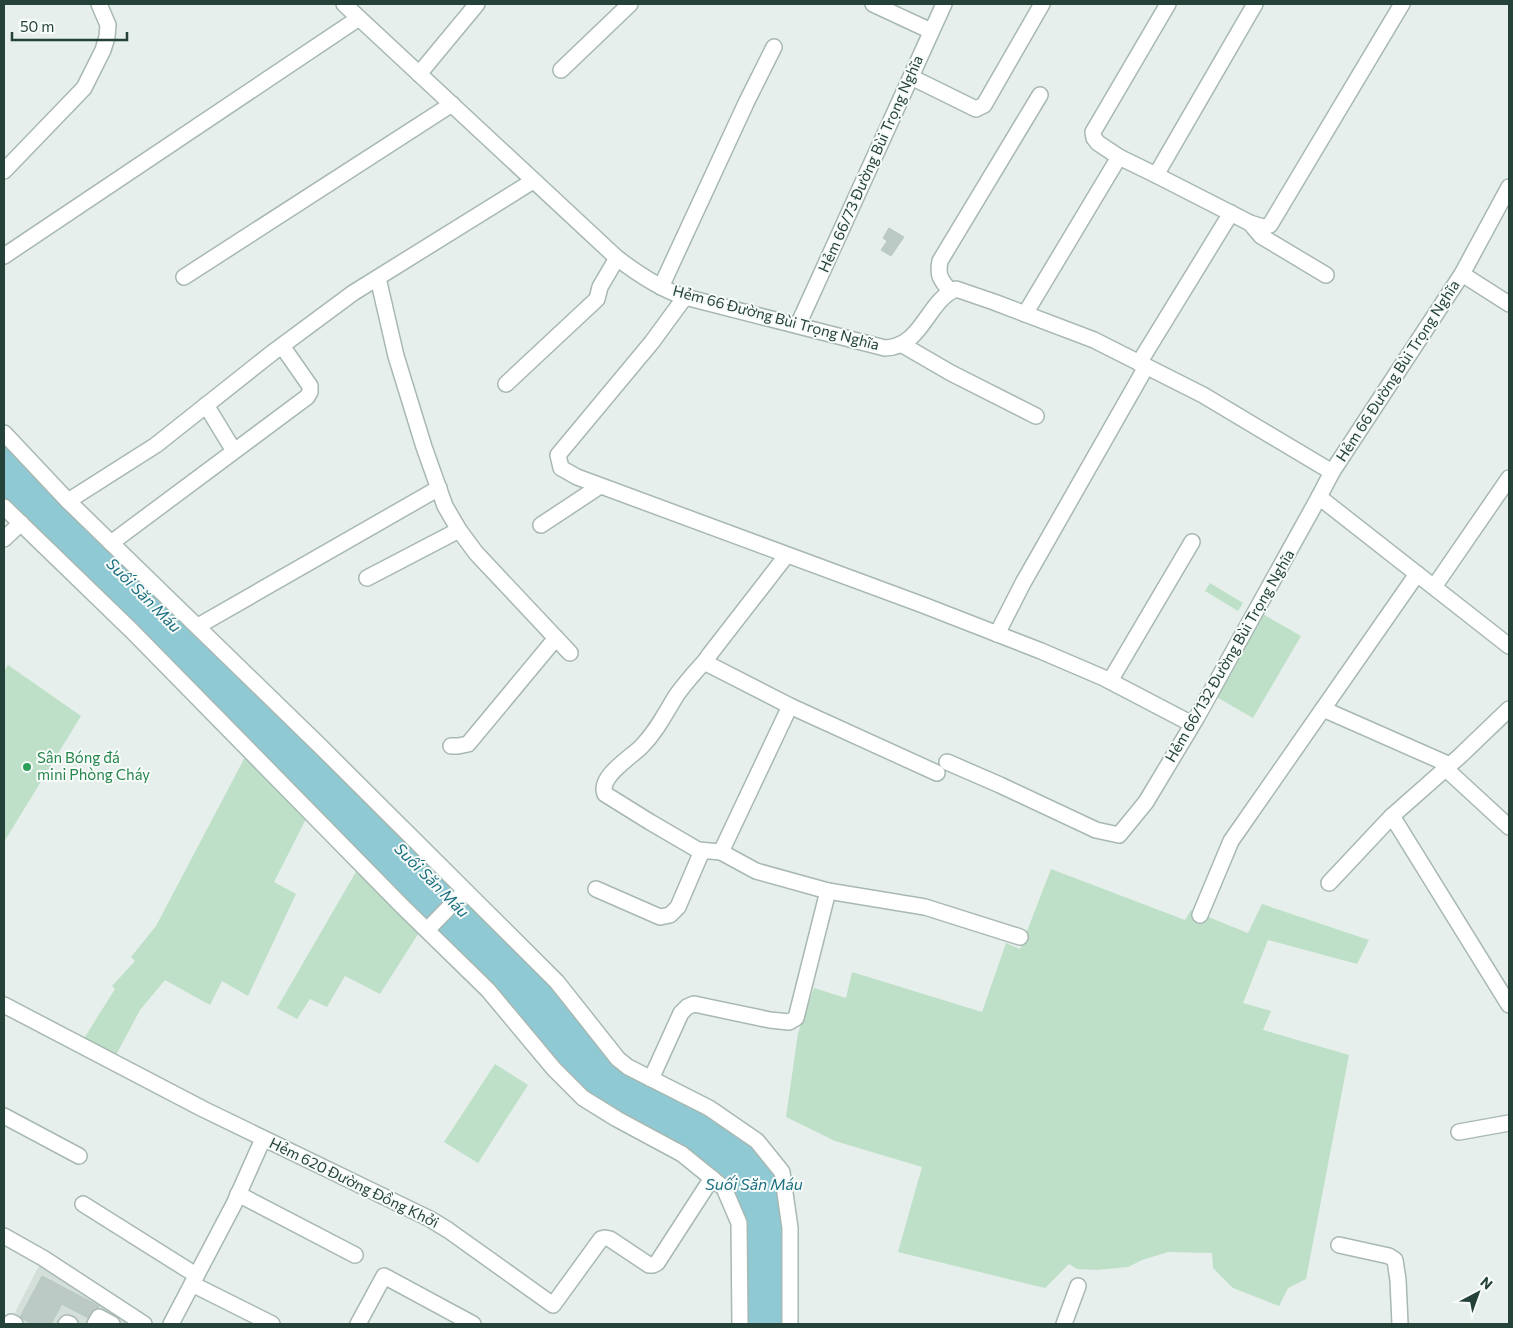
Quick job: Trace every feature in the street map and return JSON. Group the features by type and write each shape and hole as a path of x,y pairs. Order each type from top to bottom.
{"street":[{"path":"4,171 84,88 103,50 107,37 108,25 99,4"},
{"name":"Hẻm 66 Đường Bùi Trọng Nghĩa","path":"344,4 617,258 661,287 685,297 885,348 893,348 910,339 946,295 956,289 1094,340 1203,395 1332,472 1462,274 1509,187"},
{"path":"419,74 477,4"},
{"path":"561,70 630,4"},
{"path":"874,4 931,31"},
{"name":"Hẻm 66/73 Đường Bùi Trọng Nghĩa","path":"798,325 944,4"},
{"path":"910,77 976,109 981,108 1042,4"},
{"path":"1168,4 1093,132 1094,138 1098,143 1119,157 1250,224 1263,227 1270,225 1401,4"},
{"path":"1156,175 1255,4"},
{"path":"4,256 360,18"},
{"path":"661,287 774,47"},
{"path":"950,291 942,281 938,271 940,261 1040,95"},
{"path":"184,277 452,104"},
{"path":"1025,314 1119,157"},
{"path":"68,501 156,445 353,293 533,181"},
{"path":"997,634 1142,365 1231,213"},
{"path":"1250,224 1261,236 1326,275"},
{"path":"506,384 597,299 600,287 617,258"},
{"path":"1462,274 1509,304"},
{"path":"378,278 396,356 445,506 459,530 481,559 570,653"},
{"path":"685,297 652,342 558,455 561,468 600,486 1041,651 1110,681 1192,724"},
{"path":"901,344 951,373 1036,416"},
{"path":"111,543 307,397 310,392 310,386 282,346"},
{"path":"206,405 234,451"},
{"path":"4,433 68,501 198,626 557,982 618,1059 628,1067 710,1108 757,1141 782,1172 790,1228 790,1324"},
{"name":"Hẻm 66/132 Đường Bùi Trọng Nghĩa","path":"790,706 1096,830 1119,835 1146,802 1192,724 1320,498 1332,472"},
{"path":"1434,587 1509,478"},
{"path":"541,525 600,486"},
{"path":"198,626 439,488"},
{"path":"1320,498 1509,646"},
{"path":"4,507 132,632 395,899 488,990 554,1069 583,1098 617,1119 682,1154 724,1188 739,1223 740,1324"},
{"path":"4,539 21,524"},
{"path":"367,578 459,530"},
{"path":"1110,681 1192,542"},
{"path":"786,556 706,660 688,679 652,736 611,774 604,784 605,794 698,850 721,852 756,871 828,890 925,907 1020,937"},
{"path":"1200,915 1231,841 1417,574"},
{"path":"451,746 468,744 556,638"},
{"path":"706,660 706,663 790,706 721,852"},
{"path":"1323,709 1448,767 1509,826"},
{"path":"1328,883 1392,816 1448,767 1509,709"},
{"path":"1392,816 1509,1005"},
{"path":"596,889 660,917 670,915 678,907 702,850"},
{"path":"651,1079 681,1013 687,1007 694,1004 770,1020 789,1022 796,1018 828,890"},
{"path":"427,930 465,891"},
{"name":"Hẻm 620 Đường Đồng Khởi","path":"4,1005 263,1139 430,1218 553,1305 601,1239 610,1239 648,1265 653,1266 657,1263 712,1178"},
{"path":"4,1116 79,1156"},
{"path":"1459,1132 1509,1123"},
{"path":"170,1324 238,1194 263,1139"},
{"path":"238,1194 354,1255"},
{"path":"84,1204 194,1279 272,1324"},
{"path":"4,1236 44,1258 144,1324"},
{"path":"1339,1245 1389,1256 1395,1260 1400,1324"},
{"path":"358,1324 384,1276 473,1324"},
{"path":"1064,1324 1078,1286"},
{"path":"95,1324 99,1317 112,1324"},
{"path":"66,1324 66,1322 70,1324"}],"shaded area":[{"path":"40,1264 133,1324 9,1324"}],"green space":[{"path":"1210,583 1243,603 1238,611 1205,591"},
{"path":"1261,613 1301,636 1253,718 1213,695"},
{"name":"Sân Bóng đá mini Phòng Cháy","path":"8,665 81,716 4,842 4,672"},
{"path":"245,757 306,819 274,882 296,894 248,996 222,981 210,1005 165,980 140,1010 115,1057 83,1040 115,989 112,986 135,961 131,957 156,926"},
{"path":"1051,869 1185,920 1191,910 1248,933 1262,904 1369,940 1357,964 1268,940 1243,1003 1271,1011 1263,1030 1349,1055 1306,1279 1288,1288 1279,1306 1233,1288 1213,1268 1212,1253 1168,1252 1142,1260 1128,1267 1097,1270 1077,1269 1069,1264 1045,1288 898,1252 922,1167 835,1141 786,1117 798,1033 814,988 846,998 852,972 982,1012 1006,943 1020,949"},
{"path":"357,870 420,931 380,994 345,976 327,1007 310,999 297,1019 277,1008"},
{"path":"495,1064 528,1085 478,1163 444,1142"}],"water":[{"name":"Suối Săn Máu","path":"4,441 550,983 613,1061 705,1112 753,1145 777,1174 785,1228 785,1324 745,1324 729,1185 586,1094 4,500"}],"building":[{"path":"889,228 904,237 891,256 881,250 887,241 883,238"},
{"path":"42,1276 99,1306 98,1308 94,1309 88,1318 62,1304 51,1324 32,1324 23,1319 20,1317"}],"place":[{"name":"Sân Bóng đá mini Phòng Cháy","path":"27,767"}]}
